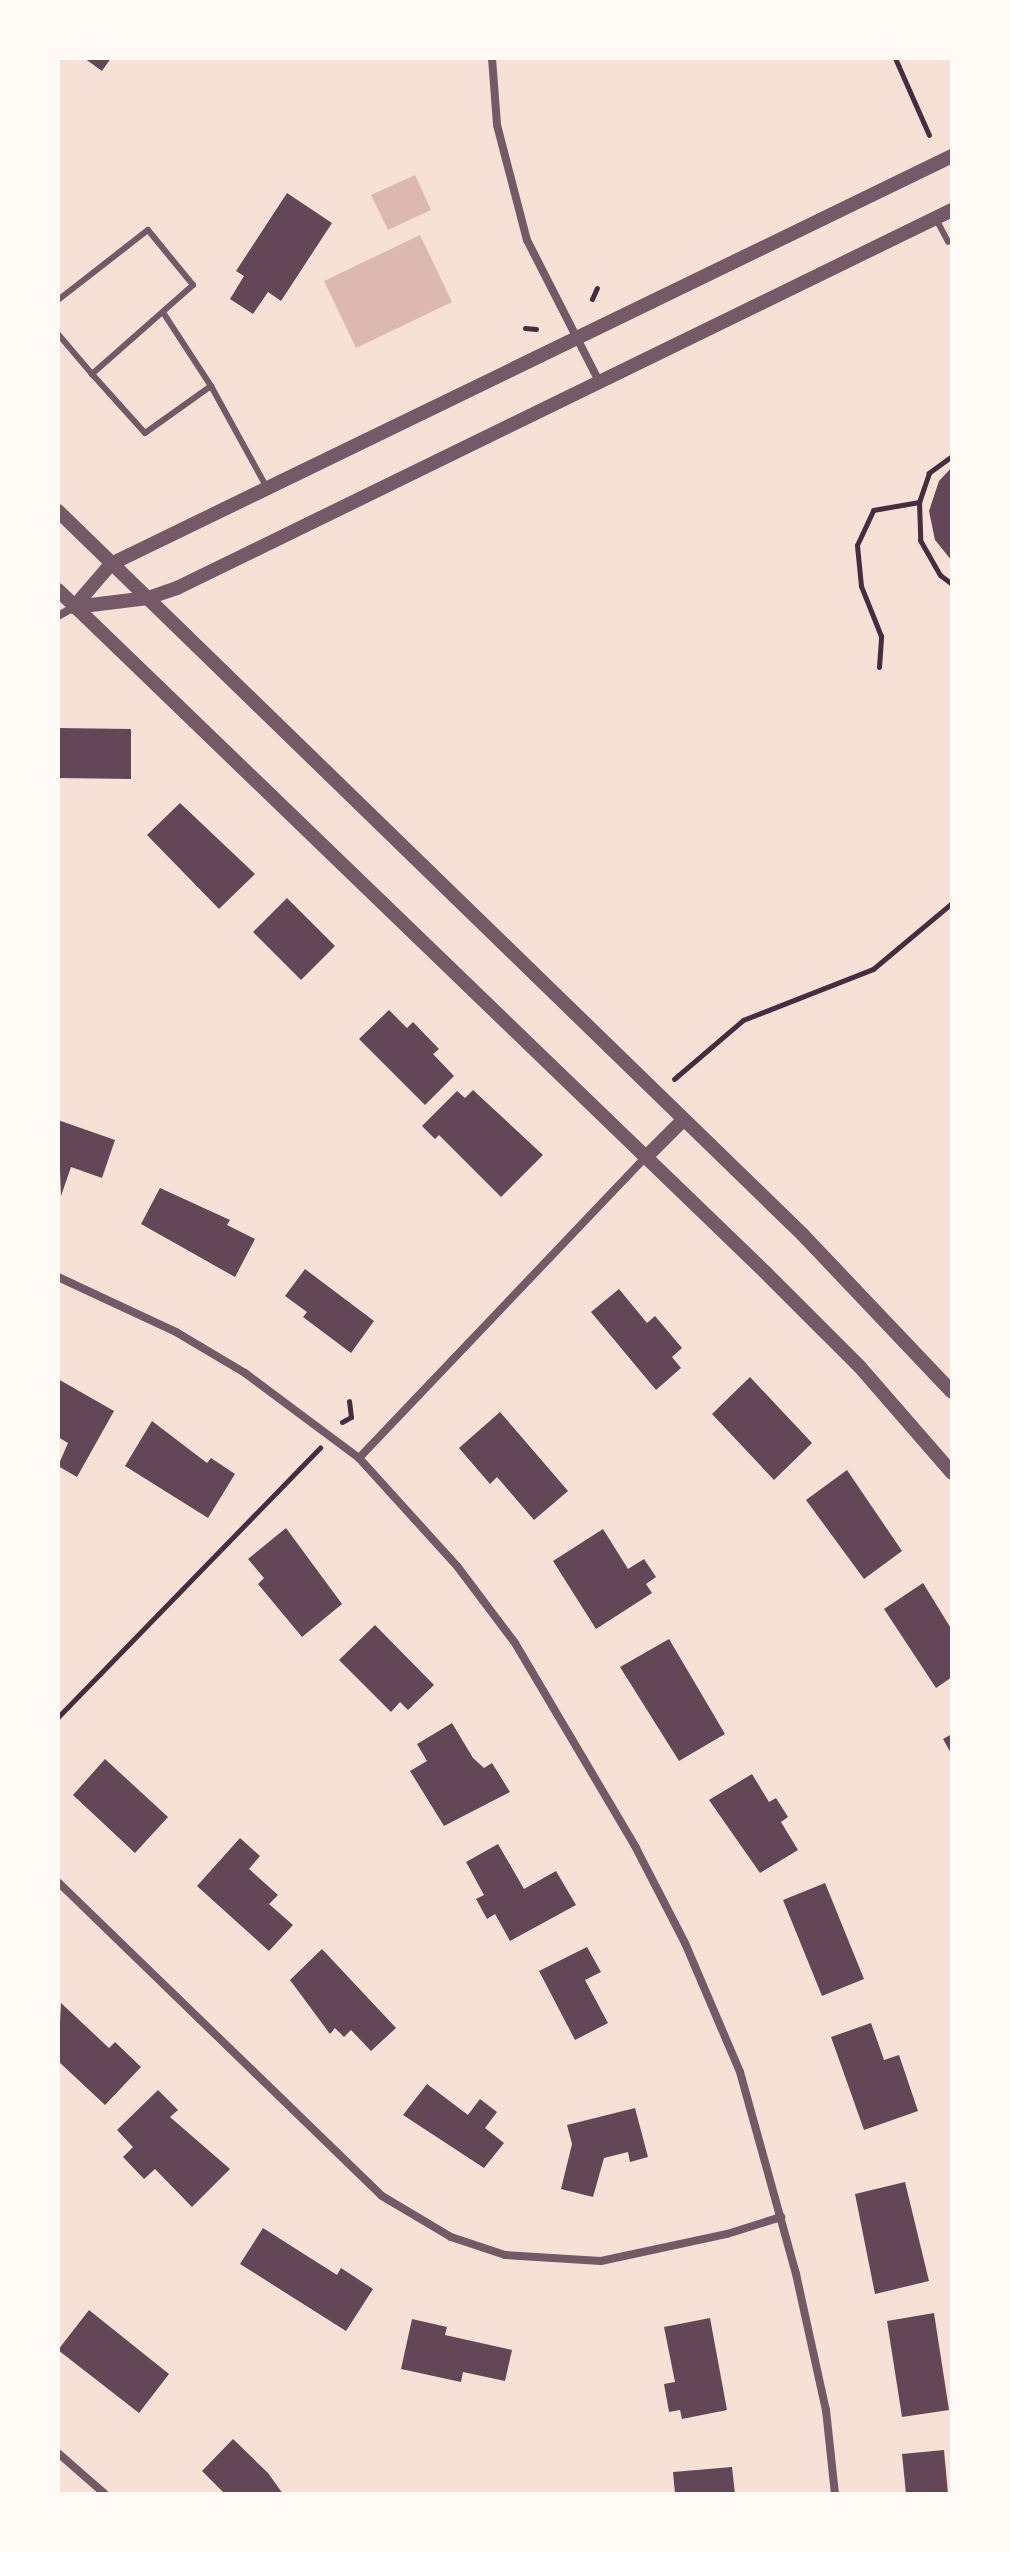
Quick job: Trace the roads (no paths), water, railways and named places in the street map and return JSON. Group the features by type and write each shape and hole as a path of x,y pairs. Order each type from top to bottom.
{"street":[{"path":"492,58 497,125 509,185 527,240 600,383"},
{"path":"58,616 74,607 111,564 952,156"},
{"path":"74,607 148,598 600,383 952,210"},
{"path":"58,511 886,1318 952,1392"},
{"path":"58,590 113,638 860,1367 952,1473"},
{"path":"359,1458 682,1121"},
{"path":"58,1277 211,1352 359,1458 447,1554 515,1643 636,1848 685,1943 740,2072 781,2217 826,2410 835,2494"},
{"path":"58,1882 382,2196 451,2237 505,2255 601,2261 727,2234 781,2217"},
{"path":"58,2453 105,2494"}],"lane":[{"path":"936,219 948,242"},
{"path":"58,300 148,230 193,285 164,314 92,374"},
{"path":"164,314 211,386 267,488"},
{"path":"58,334 145,433 211,386"}]}
